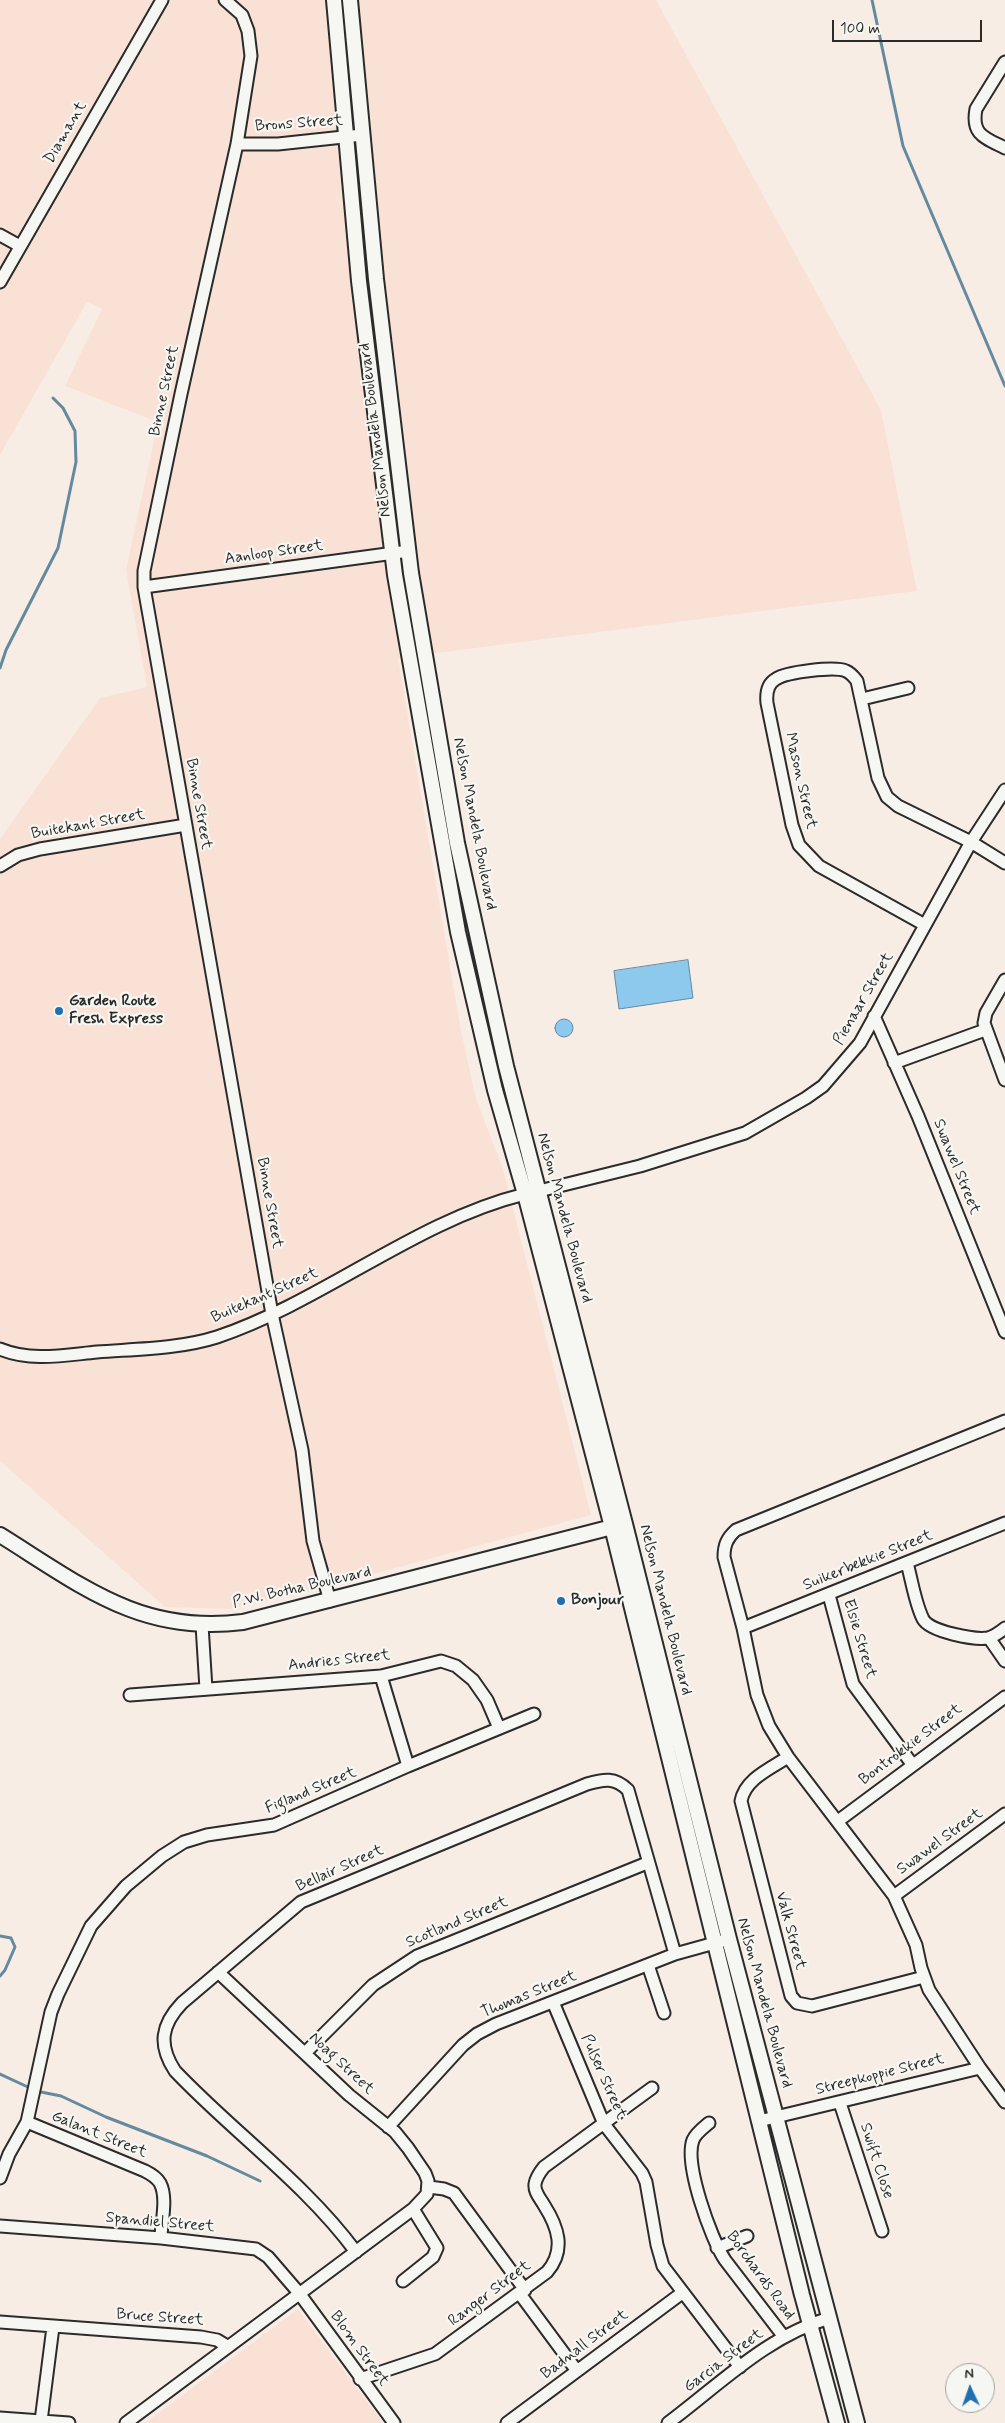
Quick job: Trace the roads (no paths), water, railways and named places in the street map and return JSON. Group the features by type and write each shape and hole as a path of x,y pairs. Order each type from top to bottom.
{"street":[{"name":"Diamant","path":"0,282 162,0"},
{"name":"Binne Street","path":"225,0 242,15 248,31 251,56 237,144 179,403 144,571 144,587 272,1314 302,1450 313,1541 330,1601"},
{"name":"Nelson Mandela Boulevard","path":"334,0 359,281 392,553 400,608 458,932 495,1090 525,1194 568,1363 619,1526"},
{"name":"Nelson Mandela Boulevard","path":"350,0 389,392 409,551 457,843 498,1030 583,1360 619,1526 680,1774 729,1939 857,2423"},
{"path":"1005,62 976,109 974,116 977,130 981,136 1005,148"},
{"name":"Brons Street","path":"237,144 278,144 362,135"},
{"path":"0,235 20,246"},
{"name":"Aanloop Street","path":"144,587 409,551"},
{"name":"Mason Street","path":"862,699 858,681 846,671 837,669 784,675 775,679 768,687 766,703 792,825 799,846 819,866 925,925"},
{"path":"908,688 862,699 883,792 898,806 971,842 1005,862"},
{"name":"Pienaar Street","path":"539,1191 640,1166 745,1133 806,1098 823,1086 849,1057 874,1016 971,842 1005,790"},
{"name":"Buitekant Street","path":"0,866 18,855 40,849 186,825"},
{"path":"1005,980 986,1013 985,1030 1005,1080"},
{"name":"Swawel Street","path":"874,1016 1005,1332"},
{"path":"894,1062 985,1030"},
{"path":"525,1194 539,1191"},
{"name":"Buitekant Street","path":"0,1350 17,1356 35,1357 190,1343 215,1338 272,1314 451,1220 493,1202 525,1194"},
{"path":"568,1363 583,1360"},
{"path":"1005,1421 736,1530 729,1536 724,1545 724,1557 743,1628 762,1713 788,1757 894,1896 916,1944 924,1978 939,2007 1005,2102"},
{"name":"Suikerbekkie Street","path":"743,1628 1005,1523"},
{"name":"P.W. Botha Boulevard","path":"0,1535 83,1587 123,1607 148,1616 202,1625 243,1622 619,1526"},
{"path":"907,1563 922,1615 927,1624 969,1638 989,1638 1005,1628"},
{"name":"Elsie Street","path":"829,1595 853,1684 912,1764"},
{"path":"202,1625 206,1690"},
{"path":"989,1638 1005,1661"},
{"name":"Andries Street","path":"130,1695 381,1676 432,1662 450,1663 464,1671 482,1690 499,1728"},
{"path":"381,1676 408,1766"},
{"name":"Bontrokkie Street","path":"838,1821 912,1764 1005,1697"},
{"name":"Figland Street","path":"0,2178 9,2154 27,2122 51,2012 58,1994 91,1926 126,1886 162,1856 184,1842 207,1835 274,1825 408,1766 534,1714"},
{"name":"Valk Street","path":"788,1757 751,1781 743,1792 741,1801 790,1996 797,2003 812,2006 924,1978"},
{"name":"Nelson Mandela Boulevard","path":"680,1774 714,1943 810,2323 838,2423"},
{"name":"Bellair Street","path":"356,2252 333,2220 185,2081 168,2060 164,2038 165,2025 171,2015 218,1972 301,1902 599,1780 616,1780 628,1790 647,1863 675,1954"},
{"name":"Swawel Street","path":"894,1896 1005,1814"},
{"name":"Scotland Street","path":"305,2054 373,1985 417,1956 647,1863"},
{"name":"Thomas Street","path":"388,2127 463,2044 477,2034 675,1954 729,1939"},
{"path":"648,1965 664,2013"},
{"name":"Noag Street","path":"218,1972 349,2095 388,2127 416,2158 425,2173 428,2187"},
{"name":"Pulser Street","path":"553,2002 604,2124 642,2173 646,2182 659,2256 663,2266 740,2367"},
{"name":"Streepkoppie Street","path":"759,2121 980,2068"},
{"name":"Ranger Street","path":"360,2379 435,2354 523,2292 552,2266 559,2244 557,2230 537,2194 535,2185 538,2176 544,2167 652,2088"},
{"name":"Swift Close","path":"840,2103 882,2231"},
{"name":"Galant Street","path":"27,2122 145,2171 156,2178 161,2184 163,2194 161,2238"},
{"name":"Borchards Road","path":"709,2123 694,2139 691,2153 707,2224 717,2248 784,2337"},
{"path":"126,2423 413,2209 424,2199 428,2187 444,2188 454,2193 577,2371"},
{"path":"403,2281 433,2257 437,2248 413,2209"},
{"name":"Spandiel Street","path":"0,2226 161,2238 256,2249 268,2257 299,2293"},
{"path":"717,2248 747,2236"},
{"name":"Blom Street","path":"299,2293 394,2423"},
{"name":"Badnall Street","path":"507,2423 682,2293"},
{"name":"Garcia Street","path":"668,2423 740,2367 784,2337 810,2323 830,2318"},
{"name":"Bruce Street","path":"0,2322 201,2337 217,2340 227,2346"},
{"path":"41,2421 53,2327"},
{"path":"682,2413 689,2423"},
{"path":"0,2418 69,2423"}],"water":[{"path":"688,960 693,998 619,1009 614,971"},
{"path":"564,1019 570,1022 573,1028 570,1034 564,1037 558,1034 555,1028 558,1022"}],"waterway":[{"path":"872,0 903,146 1005,386"},
{"path":"0,668 6,650 58,548 76,462 75,431 63,408 53,398"},
{"path":"0,1936 11,1938 15,1947 5,1970 0,1976"},
{"path":"0,2074 30,2088"},
{"path":"36,2091 61,2096 106,2117 207,2156 260,2181"}],"place":[{"name":"Garden Route Fresh Express","path":"59,1011"},
{"name":"Bonjour","path":"561,1601"}]}
